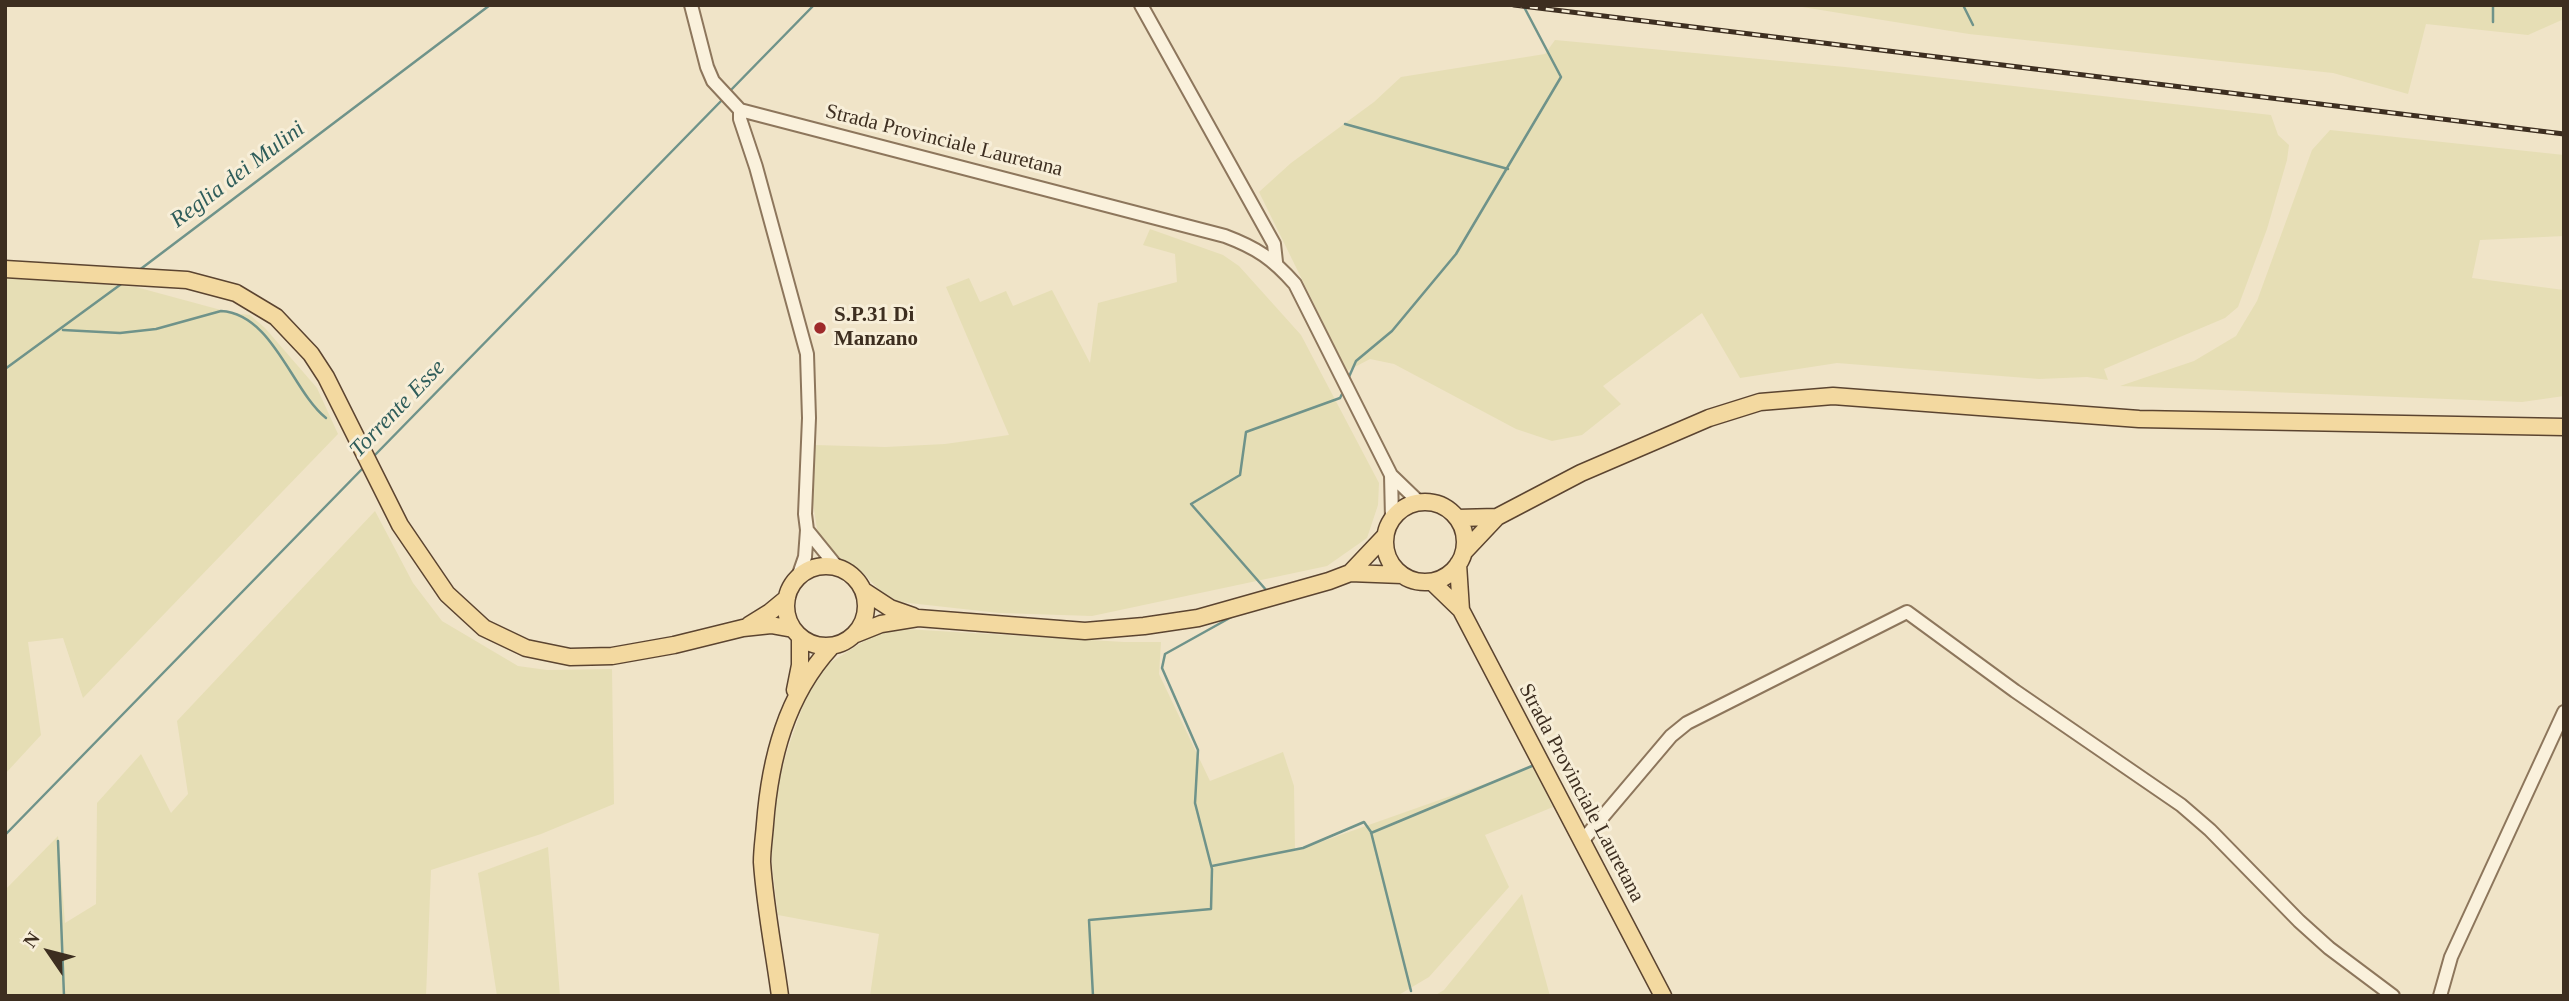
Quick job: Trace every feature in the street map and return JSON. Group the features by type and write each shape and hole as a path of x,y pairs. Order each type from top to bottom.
{"main road":[{"path":"5,269 187,280 236,293 258,304 285,326 311,354 339,401 400,525 447,594 484,628 526,648 569,657 612,656 674,645 744,628 771,625 797,633 817,646 831,646 881,624 918,618 1084,631 1198,618 1329,582 1350,573 1385,536"},
{"path":"1350,573 1402,575 1422,582 1432,582 1444,577 1497,517 1581,473 1709,418 1760,402 1846,397 2139,419 2564,427"},
{"path":"1392,518 1408,505 1419,502"},
{"name":"Strada Provinciale Lauretana","path":"1419,502 1435,503 1448,509 1457,518 1464,535 1461,610"},
{"path":"1457,518 1497,517"},
{"name":"Strada Provinciale Lauretana","path":"1385,536 1392,518"},
{"path":"1385,536 1387,558 1402,575"},
{"path":"780,996 762,860 768,787 774,756 792,702 800,665 797,633 787,615 787,598 798,577 820,566 837,567 850,574 864,591 890,608 918,618"},
{"name":"Strada Provinciale Lauretana","path":"1432,582 1461,610 1663,996"},
{"path":"856,634 865,617 864,591"},
{"path":"744,628 787,598"},
{"path":"792,702 809,673 831,646"}],"street":[{"path":"691,5 706,67 713,81 737,107 807,354 806,557 798,577"},
{"path":"1131,5 1164,46"},
{"path":"1141,5 1164,46"},
{"name":"Strada Provinciale Lauretana","path":"1164,46 1274,244 1276,262"},
{"name":"Strada Provinciale Lauretana","path":"737,107 1139,212 1226,236 1251,246 1276,262 1295,284 1391,475 1419,502"},
{"path":"1251,246 1261,232 1263,223"},
{"name":"Strada Provinciale Lauretana","path":"1391,475 1392,518"},
{"path":"807,530 837,567"},
{"path":"1583,840 1671,736 1687,723 1907,612 2015,691 2181,805 2210,830 2329,948 2393,996"},
{"path":"2440,996 2451,957 2564,712"}],"shaded area":[{"path":"1790,5 2564,5 2564,19 2528,35 2426,24 2408,94 2333,73 1969,34"},
{"path":"1555,40 1845,67 2271,115 2278,135 2289,145 2287,160 2267,229 2238,307 2225,318 2104,369 2108,380 2087,377 2039,379 1837,363 1740,378 1702,313 1603,386 1621,404 1582,435 1552,441 1516,429 1394,364 1370,359 1347,371 1259,192 1291,163 1374,102 1401,77 1545,54"},
{"path":"2330,130 2564,155 2564,236 2480,240 2472,278 2564,290 2564,396 2522,402 2120,386 2194,361 2236,336 2257,301 2312,150"},
{"path":"1150,229 1223,255 1239,266 1301,335 1379,483 1378,505 1367,538 1327,566 1092,616 999,613 900,602 882,593 864,574 826,548 817,529 812,497 814,445 885,447 945,444 1009,435 946,287 969,278 980,302 1006,291 1013,306 1052,290 1090,363 1098,303 1177,282 1175,254 1143,245"},
{"path":"5,277 136,287 232,313 250,315 265,328 317,388 338,434 83,698 63,638 28,642 41,735 5,774"},
{"path":"375,511 413,583 442,621 518,666 547,670 612,669 614,804 541,834 431,870 426,996 5,996 5,890 58,836 65,923 96,904 97,803 141,754 171,813 188,794 177,721"},
{"path":"905,629 1161,642 1159,674 1210,781 1283,752 1294,786 1295,851 1533,767 1553,807 1485,835 1509,887 1429,977 1397,996 870,996 879,934 778,915 772,866 771,809 788,748 811,683 825,666 880,631"},
{"path":"548,847 560,996 497,996 478,873"},
{"path":"1522,894 1550,996 1434,996 1444,990"}],"waterway":[{"name":"Reglia dei Mulini","path":"138,271 490,5"},
{"name":"Torrente Esse","path":"728,93 814,5"},
{"path":"1348,379 1356,361 1392,331 1456,254 1561,77 1523,5"},
{"path":"1963,5 1973,25"},
{"path":"2493,5 2493,22"},
{"name":"Torrente Esse","path":"374,456 724,98"},
{"path":"1345,124 1508,169"},
{"name":"Reglia dei Mulini","path":"5,369 124,282"},
{"path":"63,330 120,333 156,329 221,311 239,315 255,325 268,339 314,406 326,418"},
{"path":"1267,591 1191,504 1240,475 1246,432 1340,398 1343,392"},
{"name":"Torrente Esse","path":"5,835 365,466"},
{"path":"1093,996 1089,920 1211,909 1212,869 1195,803 1198,750 1162,668 1165,654 1235,615"},
{"path":"1371,833 1532,766"},
{"path":"1212,866 1303,848 1364,822 1371,832 1411,991"},
{"path":"58,841 64,996"}],"railway":[{"path":"1514,5 2564,134"}],"place":[{"name":"S.P.31 Di Manzano","path":"820,328"}]}
